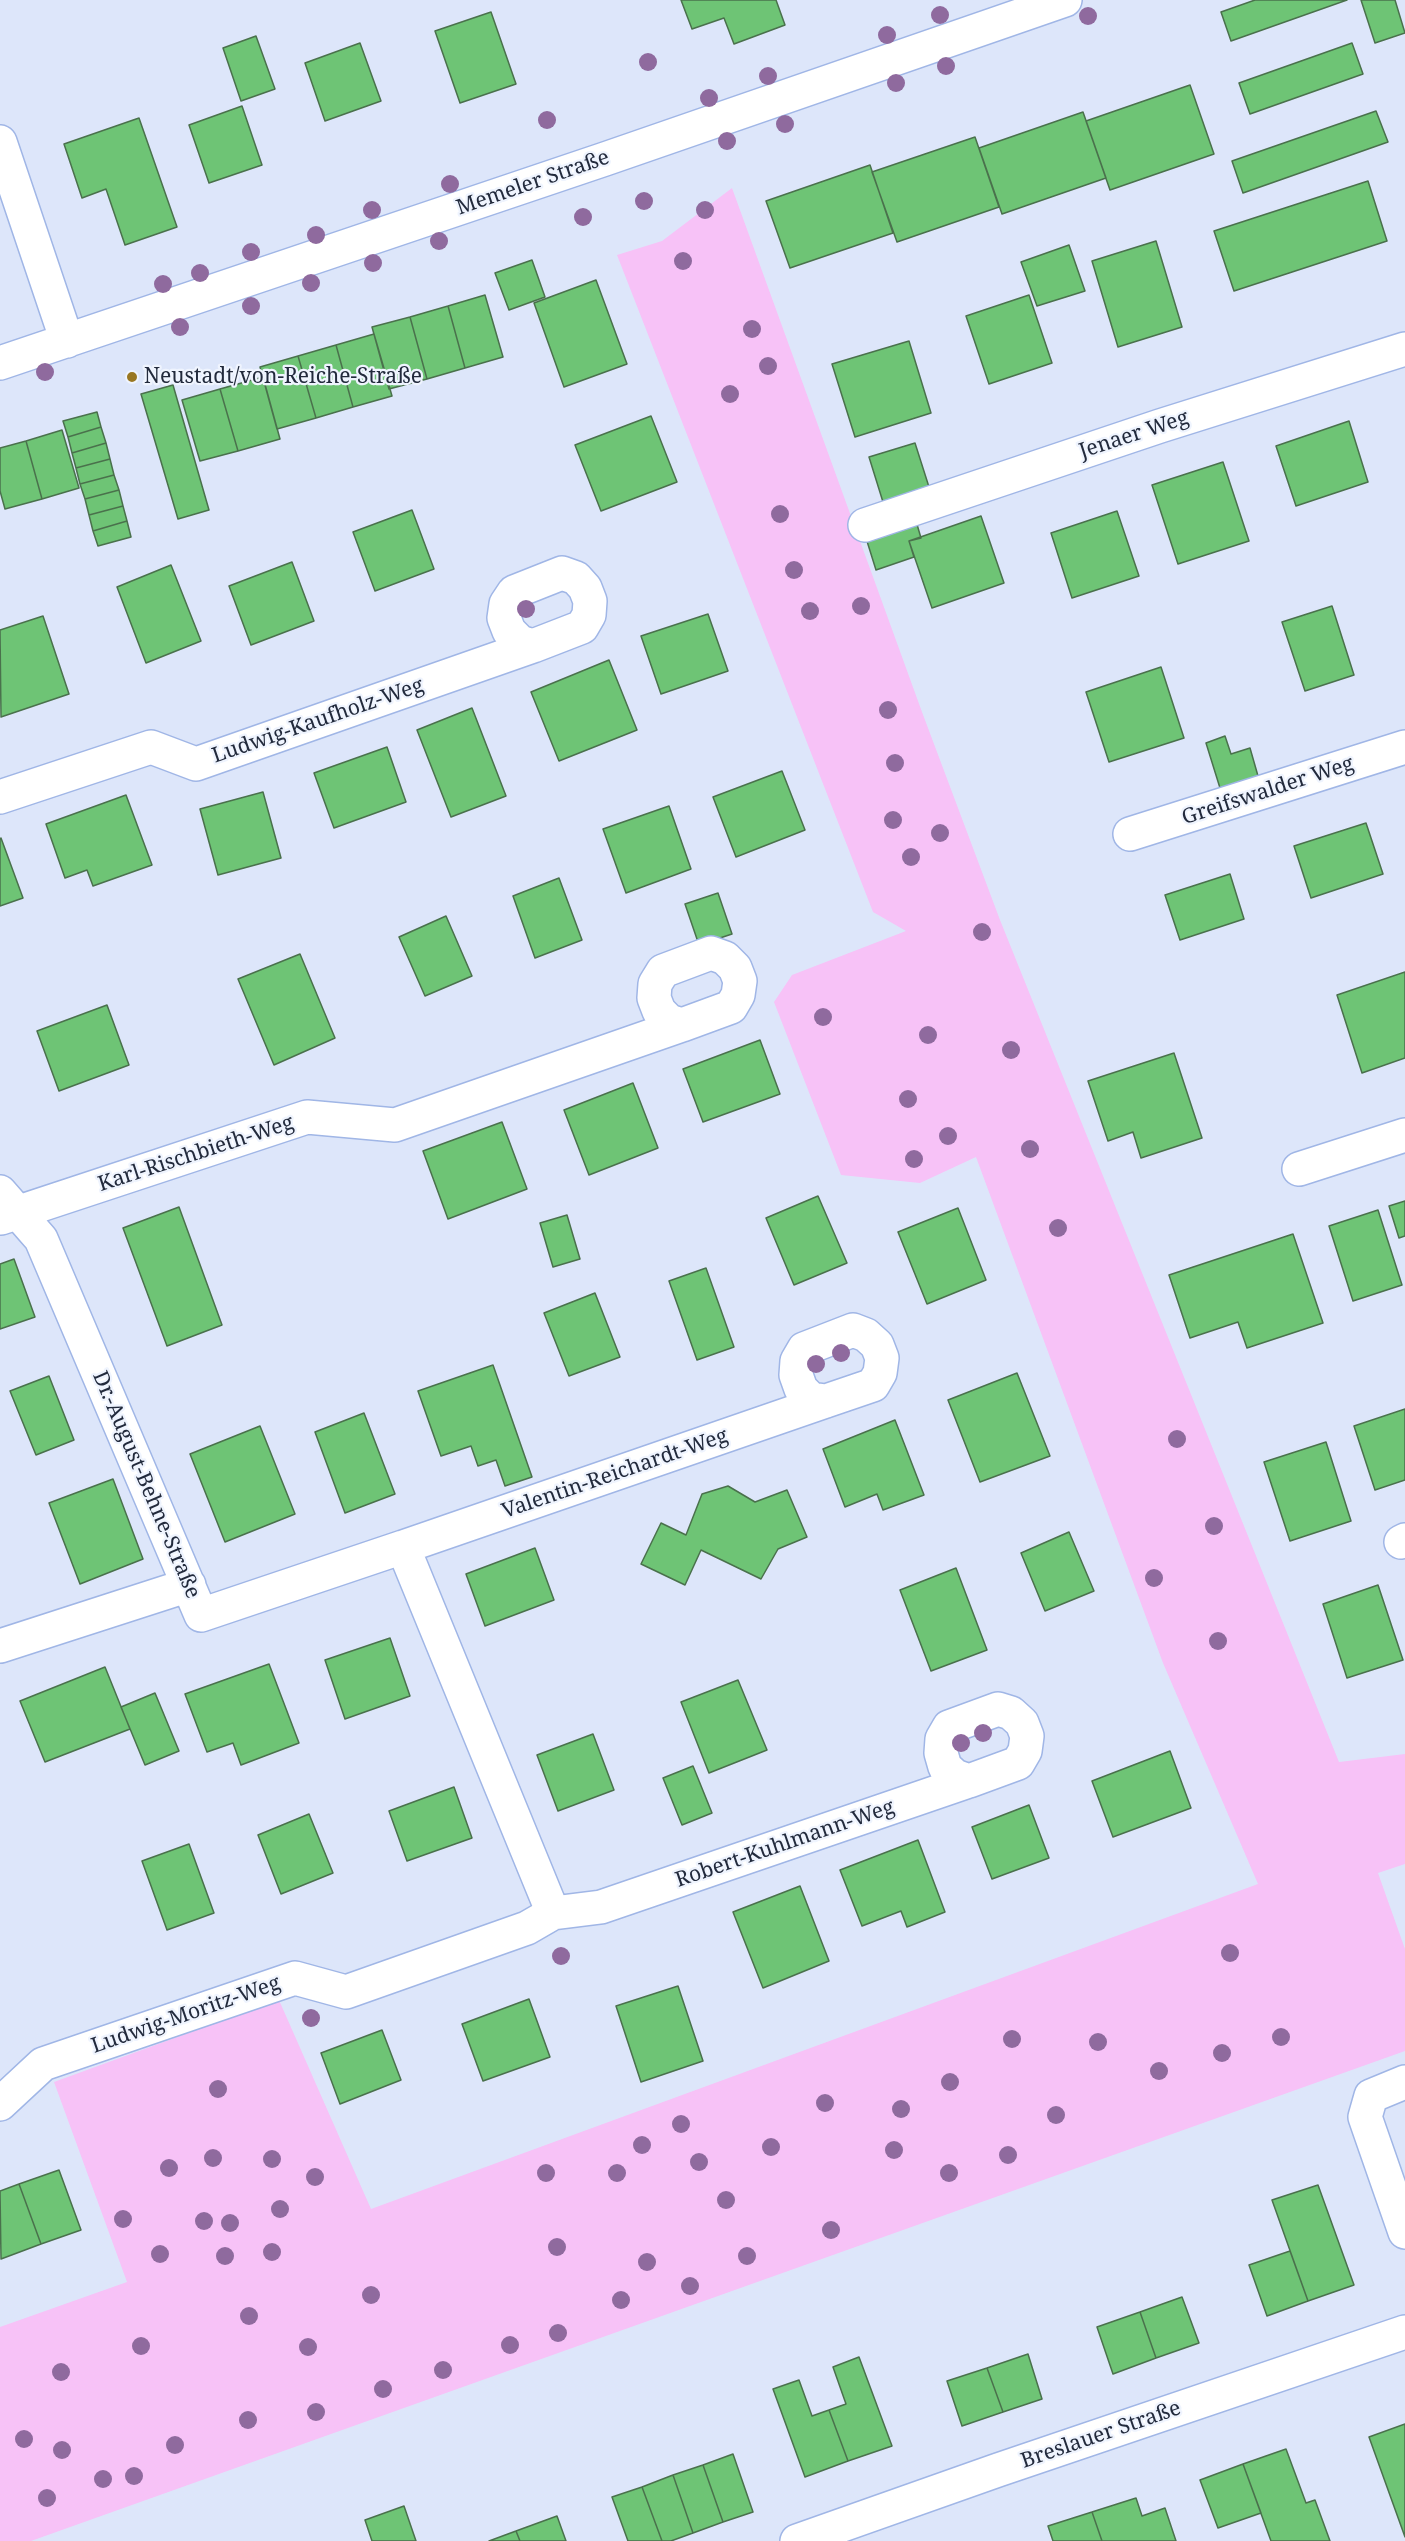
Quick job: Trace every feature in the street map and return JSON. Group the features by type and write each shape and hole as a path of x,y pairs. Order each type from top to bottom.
{"street":[{"name":"Memeler Straße","path":"0,363 594,163 1065,0"},
{"path":"0,142 67,340"},
{"name":"Jenaer Weg","path":"865,525 1160,426 1405,349"},
{"name":"Ludwig-Kaufholz-Weg","path":"0,797 151,747 196,764 533,646"},
{"name":"Greifswalder Weg","path":"1130,834 1405,747"},
{"name":"Karl-Rischbieth-Weg","path":"7,1207 307,1117 395,1125 682,1025"},
{"path":"1299,1169 1405,1135"},
{"name":"Dr.-August-Behne-Straße","path":"7,1207 41,1239 201,1615 403,1547"},
{"name":"Valentin-Reichardt-Weg","path":"403,1547 826,1401"},
{"path":"403,1547 553,1913"},
{"path":"0,1646 189,1585"},
{"name":"Robert-Kuhlmann-Weg","path":"553,1913 600,1907 969,1781"},
{"name":"Ludwig-Moritz-Weg","path":"0,2104 43,2064 295,1978 345,1992 527,1928 553,1913"},
{"path":"1405,2082 1371,2096 1365,2117 1405,2232"},
{"name":"Breslauer Straße","path":"797,2541 998,2470 1405,2332"}],"shaded area":[{"path":"732,188 1000,920 1339,1762 1405,1754 1405,1864 1378,1873 1405,1949 1405,2051 31,2541 0,2541 0,2327 127,2282 54,2082 279,2000 371,2209 1258,1884 1163,1663 976,1157 920,1183 841,1175 774,1002 792,975 906,931 873,912 617,255 662,241"}],"building":[{"path":"681,0 776,0 785,25 734,44 724,18 692,29"},
{"path":"1255,0 1347,0 1231,41 1221,12"},
{"path":"1361,0 1395,0 1405,33 1375,43"},
{"path":"491,12 516,84 460,103 435,31"},
{"path":"256,36 275,89 241,101 223,48"},
{"path":"360,43 381,101 325,121 305,63"},
{"path":"1352,43 1363,74 1250,114 1239,83"},
{"path":"1190,85 1214,154 1110,190 1086,121"},
{"path":"242,106 262,165 209,183 189,125"},
{"path":"1376,111 1388,142 1243,193 1232,161"},
{"path":"1083,112 1106,178 1002,214 979,148"},
{"path":"139,118 177,227 125,245 106,189 82,198 64,144"},
{"path":"975,137 999,207 897,242 872,172"},
{"path":"870,165 893,233 790,268 766,201"},
{"path":"1368,181 1387,241 1234,291 1214,231"},
{"path":"1156,241 1182,327 1118,347 1092,261"},
{"path":"1069,245 1085,291 1037,306 1021,262"},
{"path":"532,260 545,297 509,310 495,273"},
{"path":"596,280 627,364 564,387 534,303"},
{"path":"485,295 503,357 465,368 448,306"},
{"path":"1029,295 1052,363 989,384 966,316"},
{"path":"448,306 465,368 427,379 410,317"},
{"path":"410,317 427,379 389,389 372,327"},
{"path":"374,334 392,396 353,407 336,345"},
{"path":"909,341 931,413 855,437 832,364"},
{"path":"336,345 353,407 316,418 298,356"},
{"path":"298,356 316,418 277,429 260,367"},
{"path":"263,377 280,439 238,451 220,389"},
{"path":"173,385 209,510 178,519 141,394"},
{"path":"220,389 238,451 200,461 182,400"},
{"path":"97,412 101,427 68,437 63,421"},
{"path":"651,416 677,482 601,511 575,445"},
{"path":"1349,421 1368,482 1296,506 1276,446"},
{"path":"101,427 106,443 72,453 68,437"},
{"path":"62,430 79,488 42,499 26,441"},
{"path":"26,441 42,499 5,509 0,491 0,448"},
{"path":"106,443 110,459 76,468 72,453"},
{"path":"915,443 929,487 883,502 869,457"},
{"path":"110,459 114,475 80,484 76,468"},
{"path":"1223,462 1249,541 1178,564 1152,485"},
{"path":"114,475 119,490 85,499 80,484"},
{"path":"119,490 123,506 89,515 85,499"},
{"path":"123,506 127,521 93,531 89,515"},
{"path":"412,510 434,569 375,591 353,532"},
{"path":"1117,511 1139,576 1072,598 1051,533"},
{"path":"981,516 1004,583 932,608 909,541"},
{"path":"127,521 131,537 98,546 93,531"},
{"path":"916,521 921,538 909,541 914,557 876,570 866,538"},
{"path":"292,562 314,621 251,645 229,586"},
{"path":"171,565 201,641 146,663 117,587"},
{"path":"1332,606 1354,675 1305,691 1282,622"},
{"path":"708,614 728,671 661,694 641,636"},
{"path":"43,616 69,694 1,717 0,630"},
{"path":"609,660 637,730 559,761 531,692"},
{"path":"1161,667 1184,738 1109,762 1086,692"},
{"path":"472,708 506,796 451,817 417,730"},
{"path":"1225,736 1231,754 1250,748 1258,776 1220,788 1206,743"},
{"path":"387,747 406,802 334,828 314,773"},
{"path":"782,771 805,830 736,857 713,797"},
{"path":"263,792 281,858 218,875 200,809"},
{"path":"126,795 152,865 93,886 87,870 65,878 46,824"},
{"path":"669,806 691,869 626,893 603,829"},
{"path":"1366,823 1383,874 1311,898 1294,846"},
{"path":"0,839 23,898 0,906"},
{"path":"1230,874 1244,919 1180,940 1165,895"},
{"path":"559,878 582,940 535,958 513,896"},
{"path":"718,893 732,934 699,945 685,904"},
{"path":"446,916 472,976 425,996 399,937"},
{"path":"300,954 335,1038 274,1065 238,979"},
{"path":"1405,972 1405,1058 1362,1073 1337,995"},
{"path":"107,1005 129,1065 59,1091 37,1031"},
{"path":"760,1040 780,1094 703,1122 683,1069"},
{"path":"1174,1053 1202,1138 1141,1158 1133,1132 1108,1141 1088,1081"},
{"path":"633,1083 658,1148 589,1175 564,1110"},
{"path":"502,1122 527,1189 448,1219 423,1151"},
{"path":"818,1196 847,1263 794,1285 766,1218"},
{"path":"1405,1201 1405,1236 1399,1238 1389,1206"},
{"path":"179,1207 222,1325 167,1346 123,1228"},
{"path":"958,1208 986,1280 927,1304 898,1232"},
{"path":"1378,1210 1402,1285 1353,1301 1329,1226"},
{"path":"567,1215 580,1259 553,1267 540,1223"},
{"path":"1293,1234 1323,1323 1247,1348 1238,1322 1190,1338 1169,1275"},
{"path":"14,1259 35,1317 0,1329 0,1264"},
{"path":"706,1268 734,1347 697,1360 669,1281"},
{"path":"595,1293 620,1357 569,1376 544,1313"},
{"path":"493,1365 532,1477 505,1486 496,1460 478,1466 471,1446 441,1456 418,1391"},
{"path":"1017,1373 1050,1456 980,1482 948,1400"},
{"path":"49,1376 74,1440 36,1455 10,1391"},
{"path":"1405,1409 1405,1480 1375,1490 1354,1426"},
{"path":"364,1413 395,1494 345,1513 315,1432"},
{"path":"895,1420 924,1495 883,1510 877,1494 845,1507 823,1449"},
{"path":"260,1426 295,1514 225,1542 190,1454"},
{"path":"1326,1442 1351,1521 1290,1541 1264,1462"},
{"path":"113,1479 143,1559 80,1584 49,1503"},
{"path":"728,1486 755,1502 787,1490 807,1537 778,1549 761,1579 701,1550 685,1585 641,1564 661,1523 686,1535 702,1494"},
{"path":"1069,1532 1094,1591 1045,1611 1021,1553"},
{"path":"535,1548 554,1600 485,1626 466,1574"},
{"path":"956,1568 987,1650 931,1671 900,1590"},
{"path":"1378,1585 1403,1660 1347,1678 1323,1604"},
{"path":"390,1638 410,1696 345,1719 325,1660"},
{"path":"269,1664 299,1743 241,1765 233,1743 207,1752 185,1694"},
{"path":"105,1667 130,1729 45,1762 20,1701"},
{"path":"738,1680 767,1750 709,1773 681,1702"},
{"path":"155,1693 179,1751 145,1765 121,1707"},
{"path":"593,1734 614,1790 558,1811 537,1755"},
{"path":"1170,1751 1191,1808 1113,1837 1092,1781"},
{"path":"693,1766 712,1813 682,1825 663,1778"},
{"path":"454,1787 472,1838 407,1861 389,1811"},
{"path":"1029,1805 1049,1858 992,1879 972,1827"},
{"path":"309,1814 333,1873 281,1894 258,1835"},
{"path":"918,1840 945,1912 907,1927 901,1911 862,1926 840,1870"},
{"path":"189,1844 214,1913 167,1930 142,1861"},
{"path":"800,1886 829,1961 763,1988 733,1912"},
{"path":"678,1986 703,2061 641,2082 616,2006"},
{"path":"529,1999 550,2057 483,2081 462,2024"},
{"path":"382,2030 401,2080 340,2104 321,2053"},
{"path":"59,2170 81,2230 41,2244 19,2184"},
{"path":"19,2184 41,2244 1,2259 0,2191"},
{"path":"1318,2185 1354,2285 1308,2301 1272,2200"},
{"path":"1290,2251 1308,2301 1267,2316 1249,2265"},
{"path":"1182,2297 1199,2343 1156,2358 1140,2312"},
{"path":"1140,2312 1156,2358 1113,2374 1097,2327"},
{"path":"1028,2354 1042,2399 1003,2412 987,2368"},
{"path":"859,2357 892,2446 848,2461 829,2410 846,2404 833,2367"},
{"path":"987,2368 1003,2412 962,2426 947,2381"},
{"path":"799,2380 812,2416 829,2410 848,2461 805,2477 773,2389"},
{"path":"1405,2424 1405,2537 1369,2437"},
{"path":"1286,2449 1306,2503 1315,2500 1330,2541 1271,2541 1243,2464"},
{"path":"733,2454 753,2512 723,2522 703,2465"},
{"path":"1243,2464 1261,2513 1218,2528 1200,2480"},
{"path":"703,2465 723,2522 693,2533 673,2475"},
{"path":"673,2475 693,2533 671,2541 662,2541 642,2487"},
{"path":"642,2487 662,2541 628,2541 612,2497"},
{"path":"1136,2498 1142,2516 1165,2508 1176,2541 1102,2541 1092,2512"},
{"path":"404,2506 416,2541 372,2541 365,2520"},
{"path":"1092,2512 1102,2541 1053,2541 1048,2526"},
{"path":"557,2516 566,2541 520,2541 516,2531"},
{"path":"516,2531 520,2541 489,2541"}],"place":[{"name":"Neustadt/von-Reiche-Straße","path":"132,377"}]}
